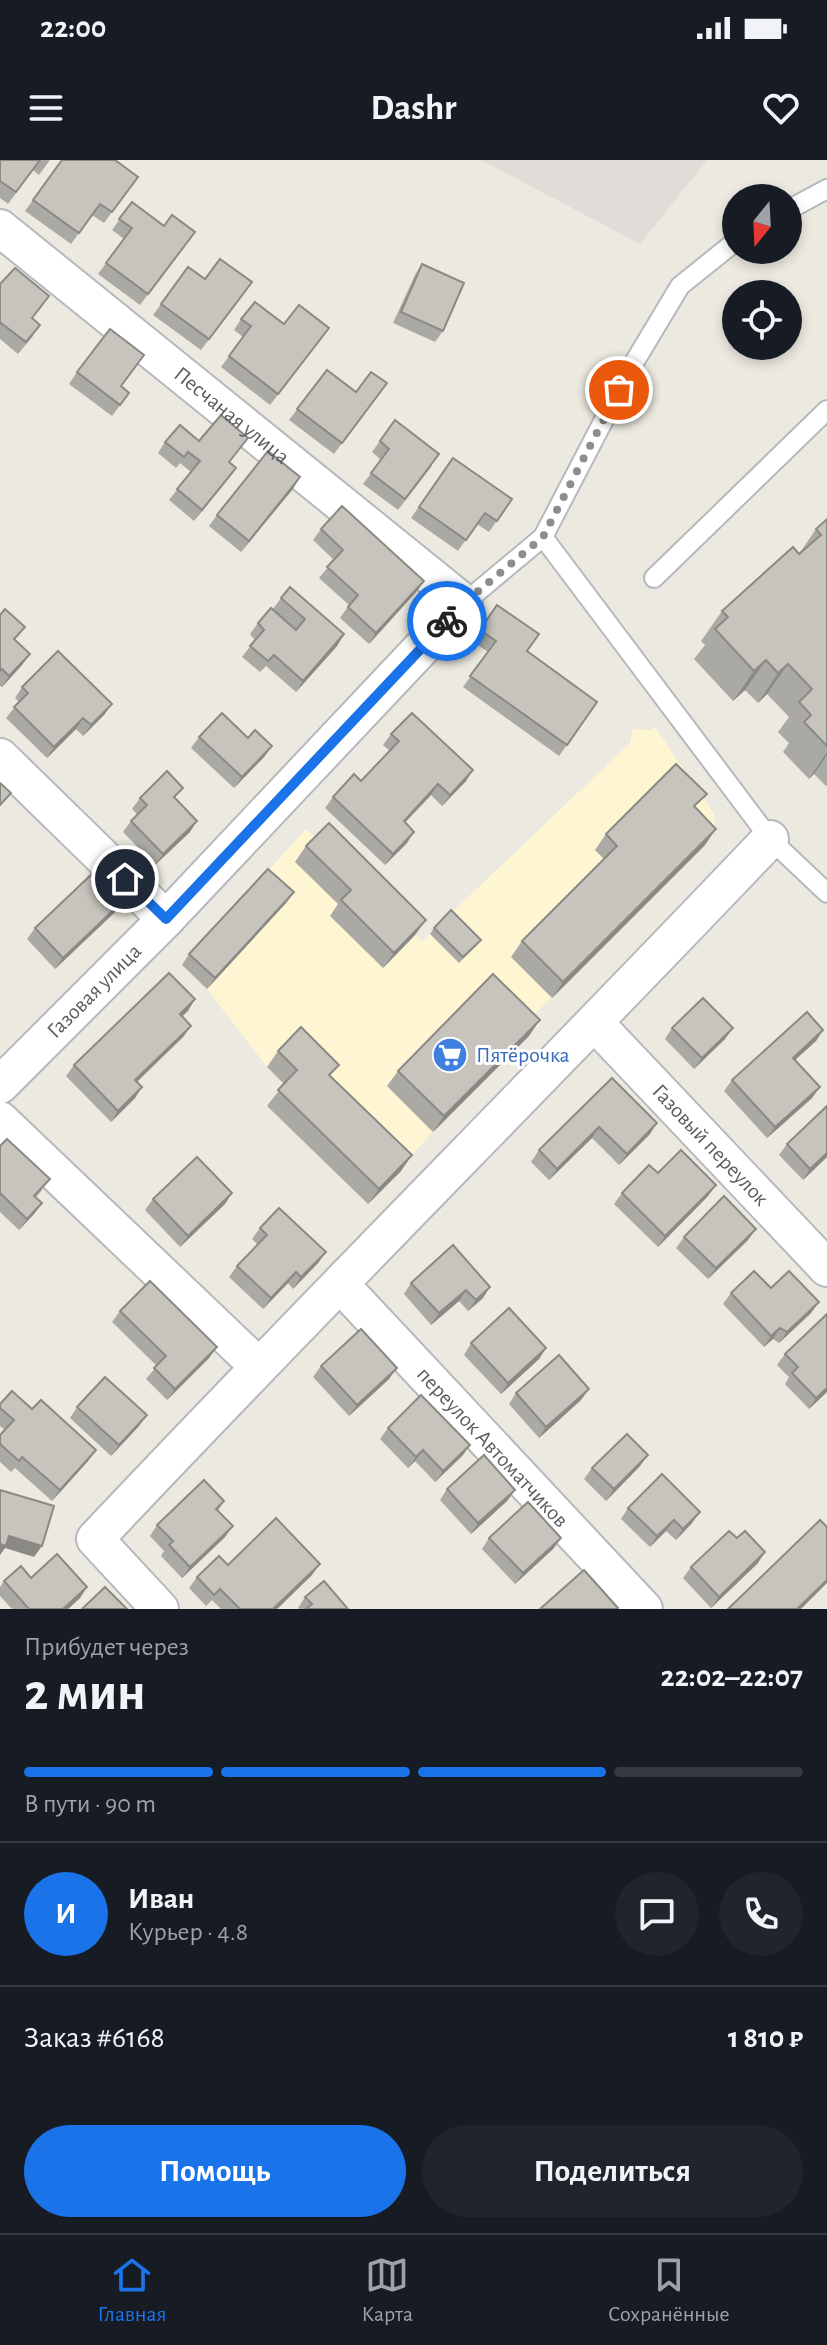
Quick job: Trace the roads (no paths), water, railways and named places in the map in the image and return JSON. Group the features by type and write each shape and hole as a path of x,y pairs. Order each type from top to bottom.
{"street":[{"name":"Песчаная улица","path":"0,228 464,603"},
{"name":"Газовая улица","path":"0,1085 166,919 464,603"},
{"path":"0,757 166,919"},
{"path":"160,1609 95,1539 258,1366 341,1285 770,839"},
{"name":"Газовый переулок","path":"595,1023 827,1268"},
{"path":"0,1120 258,1366"},
{"name":"переулок Автоматчиков","path":"341,1285 644,1609"}],"lane":[{"path":"802,202 827,189"},
{"name":"Газовая улица","path":"464,603 543,537 632,366 680,286 722,252"},
{"path":"654,578 827,410"},
{"path":"543,537 770,839 827,893"}],"place":[{"name":"Пятёрочка","path":"450,1055"}]}
